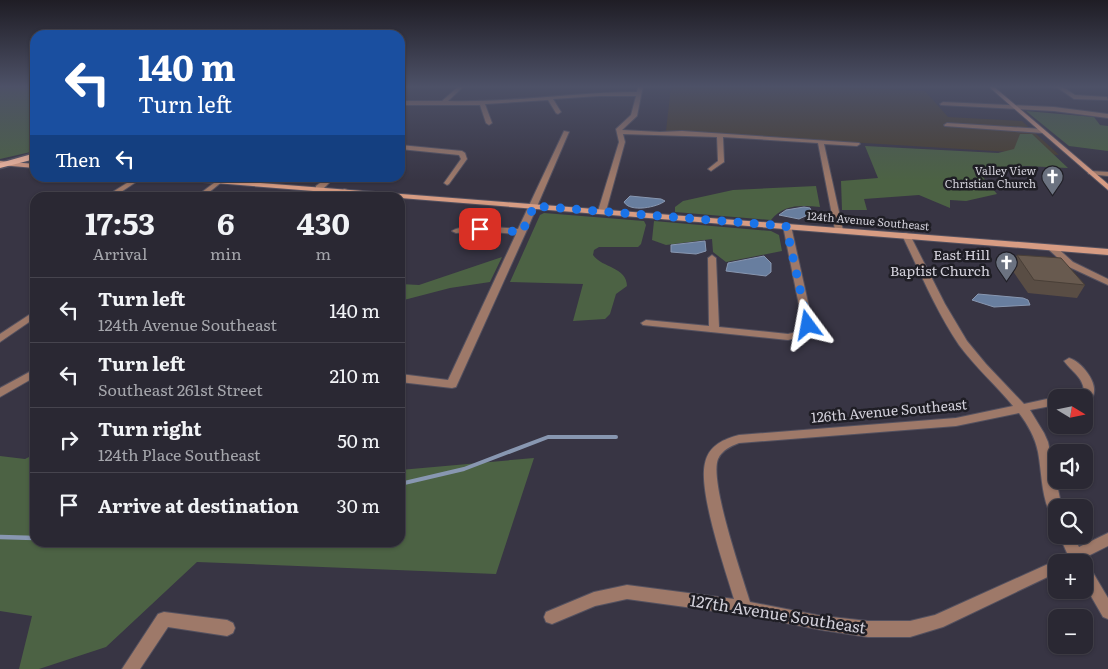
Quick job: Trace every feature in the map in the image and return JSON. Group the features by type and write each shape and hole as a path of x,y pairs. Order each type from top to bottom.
{"main road":[{"path":"2,164 30,157"}],"street":[{"path":"487,117 489,123"},
{"path":"602,211 622,142 619,132 621,125 632,117"},
{"path":"1026,117 1108,188"},
{"path":"947,125 1042,130"},
{"path":"405,379 452,384 566,132"},
{"path":"619,132 720,135 857,144"},
{"path":"711,168 721,162 720,135"},
{"path":"822,142 839,230"},
{"path":"405,147 462,153 464,159 447,182"},
{"path":"2,164 30,166"},
{"path":"1091,173 1108,174"},
{"path":"116,192 132,182"},
{"path":"205,192 219,182"},
{"name":"124th Avenue Southeast","path":"234,182 359,192"},
{"path":"319,188 326,182"},
{"name":"124th Avenue Southeast","path":"405,196 1108,252"},
{"path":"646,323 788,338 801,335 808,330 808,325 786,226"},
{"path":"456,231 480,229 522,232"},
{"path":"906,235 963,343 985,370 1023,407 1038,435 1052,499"},
{"path":"1051,247 1070,264 1108,282"},
{"path":"712,258 714,330"},
{"path":"0,339 30,318"},
{"path":"0,328 13,330"},
{"path":"1069,361 1088,383 1090,389"},
{"path":"0,394 30,375"},
{"name":"126th Avenue Southeast","path":"744,608 710,485 710,463 723,444 740,439 956,422 1048,402"},
{"path":"1083,554 1108,539"},
{"name":"127th Avenue Southeast","path":"552,617 594,599 627,592 744,608 822,623 868,629 910,630 937,622 1048,570"},
{"path":"1093,586 1108,612"},
{"path":"130,669 164,619 227,628"}],"shaded area":[{"path":"668,117 952,117 1022,121 1059,155 666,131"}],"green space":[{"path":"0,117 30,117 30,152 0,159"},
{"path":"1034,117 1094,117 1100,125 1108,126 1108,151 1069,146"},
{"path":"1020,134 1032,134 1068,168 1025,166 978,171 997,194 966,201 950,200 950,208 919,195 864,199 867,210 842,210 841,181 878,178 865,146 998,153 1014,149"},
{"path":"816,186 820,207 800,206 787,208 771,220 675,212 675,207 683,201 733,190"},
{"path":"544,213 644,221 646,225 641,244 638,247 599,247 594,250 593,255 597,259 623,275 627,286 616,294 610,314 605,319 573,321 583,284 510,282 540,215"},
{"path":"654,221 771,231 779,235 782,251 726,262 713,252 712,239 666,245 652,240"},
{"path":"502,257 490,282 450,288 405,300 405,284 419,285"},
{"path":"0,456 25,459 30,456 30,547 405,547 405,470 534,458 496,574 197,562 106,647 39,669 19,669 32,616 0,611"}],"water":[{"path":"630,196 665,201 651,207 638,208 627,205 624,202"},
{"path":"810,208 812,213 799,219 779,215 786,210"},
{"path":"705,241 706,251 696,254 671,252 671,245"},
{"path":"764,256 771,263 771,272 766,276 726,271 728,263"},
{"path":"978,294 1023,298 1028,300 1030,305 994,307 972,300"}],"building":[{"path":"1017,255 1061,258 1085,285 1034,280"}],"waterway":[{"path":"405,483 464,469 548,437 616,437"},
{"path":"0,537 30,538"}],"place":[{"name":"Valley View Christian Church","path":"1052,196"},
{"name":"East Hill Baptist Church","path":"1006,282"}],"route":[{"path":"480,229 522,232 534,206 786,226 808,325"}]}
